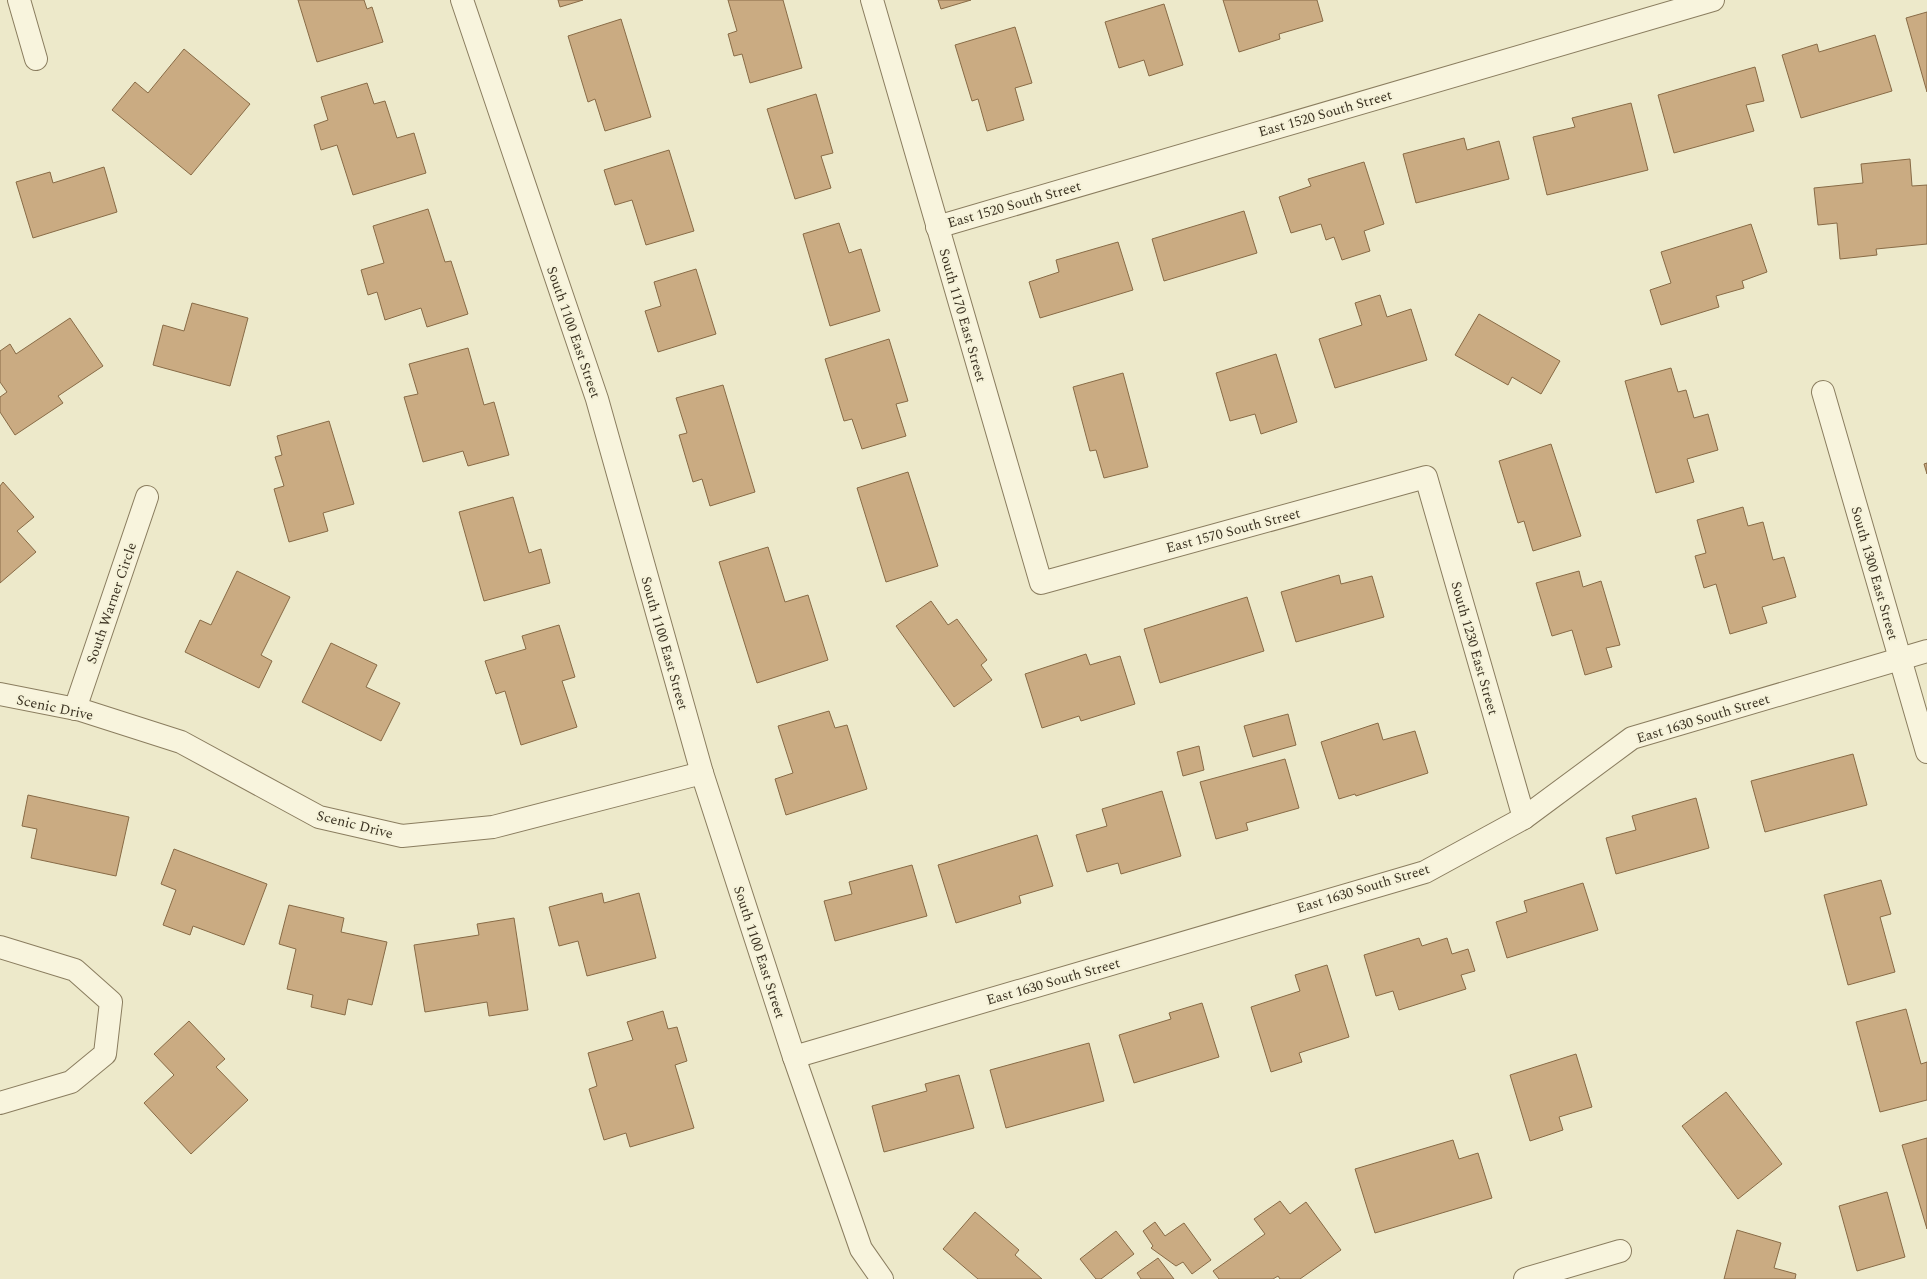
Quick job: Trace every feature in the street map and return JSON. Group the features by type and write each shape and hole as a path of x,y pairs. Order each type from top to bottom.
{"street":[{"path":"19,0 36,59"},
{"name":"South 1100 East Street","path":"462,0 597,399 702,773 794,1057 861,1249 882,1279"},
{"name":"South 1170 East Street","path":"872,0 1040,583"},
{"name":"East 1520 South Street","path":"937,227 1691,3 1713,0"},
{"name":"South 1300 East Street","path":"1824,392 1899,659 1927,752"},
{"name":"East 1570 South Street","path":"1040,583 1426,477"},
{"name":"South 1230 East Street","path":"1426,477 1524,818"},
{"name":"South Warner Circle","path":"75,709 147,497"},
{"name":"East 1630 South Street","path":"794,1057 1425,872 1524,818 1632,738 1927,651"},
{"name":"Scenic Drive","path":"0,694 75,709 181,742 319,818 402,836 493,826 702,773"},
{"path":"0,947 75,970 111,1002 104,1054 71,1082 0,1104"},
{"path":"1525,1279 1620,1251"}],"building":[{"path":"298,0 364,0 367,9 372,7 383,42 317,62"},
{"path":"558,0 583,0 560,7"},
{"path":"728,0 783,0 802,68 750,83 742,54 734,56 728,34 737,31"},
{"path":"938,0 971,0 941,9"},
{"path":"1223,0 1317,0 1323,21 1279,34 1280,39 1239,52"},
{"path":"1164,4 1183,65 1149,76 1144,60 1119,68 1105,22"},
{"path":"1927,12 1927,92 1906,18"},
{"path":"621,19 651,117 605,131 595,99 588,102 568,36"},
{"path":"1015,27 1032,83 1015,88 1024,120 987,131 978,99 972,101 955,45"},
{"path":"1875,35 1892,91 1801,118 1782,55 1817,44 1819,52"},
{"path":"184,49 250,104 191,175 112,110 135,82 148,93"},
{"path":"1755,67 1764,101 1746,105 1754,131 1674,153 1658,95"},
{"path":"367,83 374,104 385,101 397,138 414,133 426,173 353,195 337,145 321,150 314,125 328,120 321,97"},
{"path":"816,94 833,153 821,156 831,188 795,199 767,109"},
{"path":"1631,103 1648,170 1547,195 1533,137 1575,127 1572,118"},
{"path":"1464,138 1467,150 1499,141 1509,179 1416,203 1403,154"},
{"path":"669,150 694,231 646,245 632,200 615,205 604,170"},
{"path":"1910,159 1912,186 1927,185 1927,244 1876,249 1877,255 1840,259 1837,223 1818,225 1814,188 1863,183 1861,164"},
{"path":"1364,162 1384,224 1364,231 1370,251 1342,260 1334,237 1326,240 1321,224 1291,233 1279,197 1311,186 1308,179"},
{"path":"104,167 117,212 33,238 16,182 50,172 53,183"},
{"path":"428,209 445,262 451,261 468,314 427,327 421,308 385,320 377,292 368,295 361,270 384,263 373,226"},
{"path":"1244,211 1257,253 1164,281 1152,239"},
{"path":"839,223 849,253 861,249 880,311 830,326 803,234"},
{"path":"1751,224 1767,272 1742,281 1744,288 1716,296 1719,307 1661,325 1650,290 1671,283 1661,252"},
{"path":"1118,242 1133,290 1040,318 1029,282 1059,272 1056,260"},
{"path":"696,269 716,334 658,352 645,311 661,306 654,282"},
{"path":"1380,295 1387,317 1411,309 1427,360 1335,388 1319,339 1362,325 1355,303"},
{"path":"192,303 248,318 230,386 153,365 163,325 184,331"},
{"path":"1479,314 1560,361 1541,394 1512,377 1508,385 1455,355"},
{"path":"70,318 103,366 58,396 63,403 15,435 0,412 0,397 7,392 0,382 0,351 10,344 16,354"},
{"path":"889,339 908,401 896,404 906,436 862,449 852,419 844,421 825,359"},
{"path":"468,348 484,405 494,402 509,455 468,466 463,451 423,462 404,397 418,394 409,364"},
{"path":"1276,354 1297,422 1261,434 1255,414 1230,421 1216,373"},
{"path":"1671,368 1678,392 1686,390 1694,418 1708,414 1718,450 1687,459 1694,482 1656,493 1625,381"},
{"path":"1123,373 1148,467 1104,478 1096,450 1090,451 1073,387"},
{"path":"723,385 755,492 710,506 702,479 693,482 679,435 687,433 676,398"},
{"path":"329,421 354,504 323,513 328,531 289,542 274,489 284,486 275,457 282,455 277,436"},
{"path":"1551,444 1581,536 1533,551 1524,521 1518,523 1499,461"},
{"path":"1927,463 1927,474 1924,464"},
{"path":"908,472 938,566 886,582 857,488"},
{"path":"3,482 34,517 17,531 36,552 0,583 0,486"},
{"path":"513,497 529,553 541,549 550,583 484,601 459,512"},
{"path":"1743,507 1748,526 1763,522 1773,560 1784,557 1796,597 1762,607 1767,623 1730,634 1716,584 1704,588 1695,556 1706,553 1697,520"},
{"path":"768,547 785,602 808,595 828,660 757,683 719,562"},
{"path":"237,571 290,597 261,655 272,661 259,688 185,652 200,620 211,625"},
{"path":"1579,571 1583,587 1601,581 1620,645 1606,648 1612,667 1585,675 1572,630 1552,636 1536,583"},
{"path":"1339,575 1341,584 1372,576 1384,617 1296,642 1281,592"},
{"path":"1247,597 1264,651 1160,683 1144,629"},
{"path":"931,601 948,625 957,619 987,660 981,665 992,680 954,707 896,626"},
{"path":"559,625 575,677 562,681 577,727 521,745 505,691 496,694 485,661 526,649 522,636"},
{"path":"331,643 377,665 366,687 400,703 381,741 302,702"},
{"path":"1086,654 1090,665 1120,656 1135,704 1081,721 1079,716 1042,728 1025,674"},
{"path":"829,711 835,728 847,725 867,789 786,815 775,779 793,773 778,726"},
{"path":"1288,714 1296,745 1253,757 1244,726"},
{"path":"1378,723 1383,740 1415,731 1428,773 1356,796 1355,794 1339,799 1321,742"},
{"path":"1199,746 1204,770 1183,776 1177,752"},
{"path":"1853,754 1867,805 1765,832 1751,781"},
{"path":"1285,759 1299,808 1246,823 1248,830 1216,839 1200,782"},
{"path":"1162,791 1181,856 1121,874 1118,863 1087,872 1076,835 1107,826 1102,809"},
{"path":"28,795 129,817 116,876 31,858 37,829 22,826"},
{"path":"1696,798 1709,848 1616,874 1606,838 1636,830 1632,816"},
{"path":"1037,835 1053,886 1019,896 1021,903 956,923 938,865"},
{"path":"174,849 267,884 244,945 193,926 190,935 163,925 176,890 161,884"},
{"path":"912,865 927,916 835,941 824,901 852,894 849,882"},
{"path":"1881,880 1891,914 1880,917 1895,972 1848,985 1824,895"},
{"path":"1583,883 1598,930 1507,958 1496,922 1527,912 1524,901"},
{"path":"602,893 604,903 639,893 656,958 587,976 578,941 559,946 549,907"},
{"path":"289,905 344,918 341,932 387,942 372,1005 348,999 345,1015 311,1007 313,995 287,989 296,949 279,944"},
{"path":"514,918 528,1010 489,1016 487,1002 425,1012 414,945 479,935 477,924"},
{"path":"1419,938 1422,946 1447,938 1452,954 1468,949 1475,971 1461,975 1466,989 1399,1010 1393,991 1376,996 1364,955"},
{"path":"1327,965 1349,1037 1299,1053 1302,1062 1271,1072 1251,1007 1300,991 1295,975"},
{"path":"1202,1003 1219,1057 1134,1083 1119,1035 1171,1019 1169,1013"},
{"path":"1906,1009 1921,1064 1927,1062 1927,1100 1880,1112 1856,1022"},
{"path":"663,1011 668,1029 677,1027 687,1061 675,1065 694,1128 630,1147 626,1133 604,1140 589,1089 597,1086 588,1053 633,1040 627,1022"},
{"path":"189,1021 225,1059 216,1067 248,1100 191,1154 144,1103 174,1075 154,1054"},
{"path":"1089,1043 1104,1101 1006,1128 990,1070"},
{"path":"1576,1054 1592,1107 1559,1117 1563,1130 1530,1141 1510,1075"},
{"path":"959,1075 974,1128 884,1152 872,1106 927,1091 925,1084"},
{"path":"1726,1092 1782,1164 1738,1199 1682,1126"},
{"path":"1927,1138 1927,1229 1902,1145"},
{"path":"1453,1140 1459,1159 1478,1153 1492,1198 1375,1233 1355,1169"},
{"path":"1887,1192 1905,1257 1857,1271 1839,1206"},
{"path":"1280,1201 1290,1214 1306,1202 1341,1250 1300,1279 1280,1279 1278,1276 1273,1279 1219,1279 1213,1271 1265,1234 1254,1219"},
{"path":"975,1212 1019,1250 1015,1255 1042,1279 978,1279 943,1249"},
{"path":"1155,1222 1165,1236 1184,1223 1211,1260 1192,1274 1183,1262 1176,1266 1151,1248 1153,1246 1143,1231"},
{"path":"1737,1230 1781,1243 1774,1268 1796,1274 1795,1279 1724,1279"},
{"path":"1116,1231 1134,1254 1101,1279 1096,1279 1080,1259"},
{"path":"1158,1258 1174,1279 1141,1279 1137,1273"}]}
